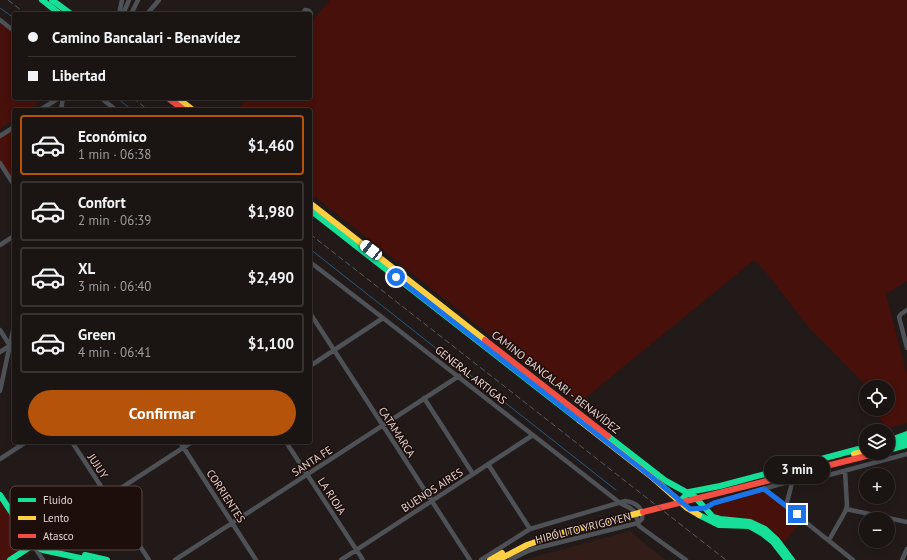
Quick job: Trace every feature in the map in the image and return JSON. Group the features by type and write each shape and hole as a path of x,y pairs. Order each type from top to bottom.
{"main road":[{"path":"42,0 57,12"},
{"path":"52,0 68,12"},
{"path":"171,100 181,108"},
{"path":"180,100 190,108"},
{"name":"CAMINO BANCALARI - BENAVÍDEZ","path":"312,205 661,477 671,484 689,492 701,502 710,515 717,518 746,521 764,529 775,538 792,560"},
{"name":"CAMINO BANCALARI - BENAVÍDEZ","path":"312,212 646,473 691,510 715,524 742,525 756,530 773,542 786,560"},
{"path":"895,438 907,434"},
{"path":"895,443 907,439"},
{"path":"895,448 907,445"},
{"path":"680,501 689,492 720,486 859,449"},
{"path":"490,560 515,546 573,526 859,453"},
{"path":"498,560 535,539 859,458"},
{"path":"0,495 10,510"},
{"path":"10,560 25,550"},
{"path":"43,550 89,560"},
{"path":"58,550 107,560"}],"street":[{"path":"119,12 122,0"},
{"path":"124,12 129,0"},
{"path":"133,12 138,0"},
{"path":"149,12 159,0"},
{"path":"0,20 12,29"},
{"path":"43,108 56,100"},
{"path":"104,100 114,108"},
{"path":"0,136 12,128"},
{"path":"0,163 12,182"},
{"path":"0,245 12,237"},
{"name":"GENERAL ARTIGAS","path":"312,264 620,503 630,508 635,512 638,523 642,528 686,560"},
{"path":"907,310 899,317 907,348"},
{"name":"CATAMARCA","path":"312,316 470,560"},
{"path":"312,365 383,318"},
{"path":"0,330 12,344"},
{"path":"0,352 12,344"},
{"path":"0,391 12,344"},
{"name":"SANTA FE","path":"175,560 458,376"},
{"path":"424,398 473,474"},
{"name":"BUENOS AIRES","path":"341,560 533,435"},
{"path":"0,459 23,444"},
{"name":"JUJUY","path":"73,444 100,486"},
{"name":"CORRIENTES","path":"181,444 256,560"},
{"path":"124,486 189,444"},
{"name":"LA RIOJA","path":"287,444 363,560"},
{"path":"691,510 705,508 714,503 784,483 803,482 907,454"},
{"path":"488,464 530,529"},
{"path":"829,540 846,509 845,471"},
{"path":"786,506 792,483"},
{"path":"764,489 853,560"},
{"name":"HIPÓLITO YRIGOYEN","path":"481,560 530,529 620,503"},
{"path":"846,509 907,522"},
{"name":"HIPÓLITO YRIGOYEN","path":"510,560 537,548 638,523"},
{"path":"902,560 907,549"},
{"path":"36,550 42,560"},
{"name":"JUJUY","path":"141,550 148,560"}],"shaded area":[{"path":"330,0 907,0 907,281 886,294 907,375 907,423 895,426 895,424 882,424 879,416 895,416 895,380 860,380 811,330 764,270 754,260 578,404 312,195 312,108 239,108 246,100 312,100 312,21"},
{"path":"0,19 12,28 12,100 43,100 31,108 12,108 12,120 0,129"},
{"path":"12,128 12,182 0,163 0,136"},
{"path":"761,492 766,493 802,521 783,544 725,517 713,513 713,508 715,506"},
{"path":"0,499 10,515 10,550 21,550 6,560 0,560"},
{"path":"630,531 665,560 523,560"}],"waterway":[{"path":"0,8 12,17"},
{"path":"120,100 130,108"},
{"path":"312,251 616,490"}],"railway":[{"path":"8,0 23,12"},
{"path":"136,100 146,108"},
{"path":"312,236 726,560"}],"traffic: fast":[{"path":"42,0 57,12"},
{"path":"52,0 68,12"},
{"path":"312,212 580,421"},
{"path":"895,438 907,434"},
{"path":"608,436 666,481 695,497 713,517 750,522 765,529 777,540 792,560"},
{"path":"895,443 907,439"},
{"path":"895,448 907,445"},
{"path":"680,501 689,492 720,486 859,449"},
{"path":"0,495 10,510"},
{"path":"699,515 719,525 749,526 773,542 787,560"},
{"path":"10,560 25,550"},
{"path":"43,550 89,560"},
{"path":"85,555 107,560"}],"traffic: slow":[{"path":"180,100 190,108"},
{"path":"312,205 485,340"},
{"path":"580,421 653,478 687,508 699,515"},
{"path":"854,454 859,453"},
{"path":"498,560 527,545 558,534 643,512"},
{"path":"490,560 502,553"}],"traffic: jam":[{"path":"171,100 181,108"},
{"path":"485,340 608,436"},
{"path":"643,512 859,458"}],"route":[{"path":"396,277 653,478 687,508 691,510 698,510 714,503 764,489 797,514"}]}
